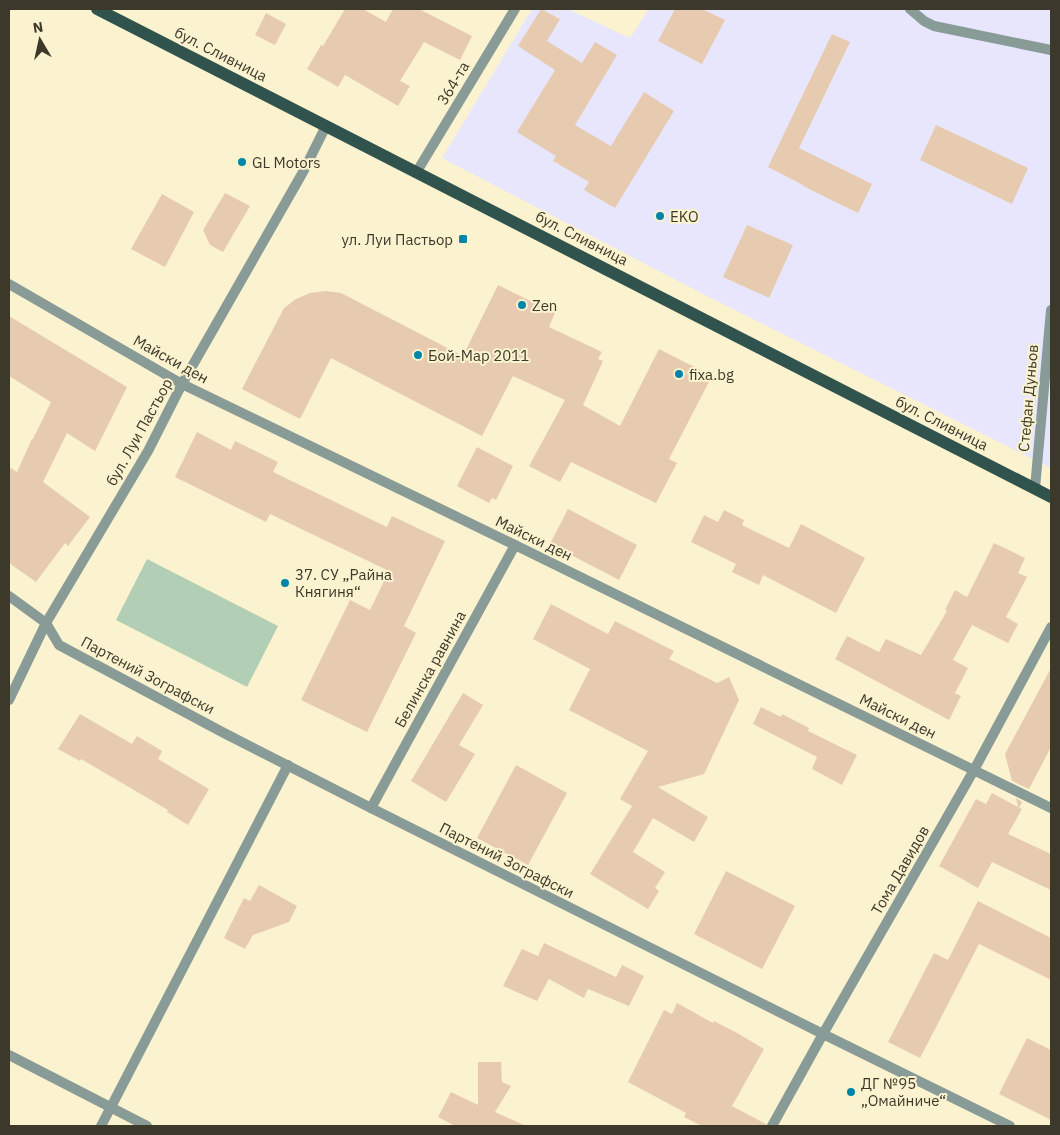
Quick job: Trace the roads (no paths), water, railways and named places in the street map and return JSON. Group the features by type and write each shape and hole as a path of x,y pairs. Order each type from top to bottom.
{"main road":[{"name":"бул. Сливница","path":"97,9 729,334 1051,497"}],"street":[{"name":"364-та","path":"416,173 515,9"},
{"path":"910,9 924,21 934,26 1051,50"},
{"name":"бул. Луи Пастьор","path":"9,700 46,623 148,451 182,384 303,172 326,126"},
{"name":"Майски ден","path":"9,284 182,384 1051,808"},
{"name":"Стефан Дуньов","path":"1035,488 1051,310"},
{"name":"Белинска равнина","path":"371,808 515,545"},
{"name":"Партений Зографски","path":"9,596 46,623 59,645 224,733 1010,1126"},
{"name":"Тома Давидов","path":"772,1126 974,770 1051,627"},
{"path":"101,1126 288,765"},
{"path":"9,1055 148,1126"}],"place":[{"name":"GL Motors","path":"242,162"},
{"name":"EKO","path":"660,216"},
{"name":"ул. Луи Пастьор","path":"463,239"},
{"name":"Zen","path":"522,305"},
{"name":"Бой-Мар 2011","path":"418,355"},
{"name":"fixa.bg","path":"679,374"},
{"name":"37. СУ „Райна Княгиня“","path":"285,583"},
{"name":"ДГ №95 „Омайниче“","path":"851,1092"}]}
